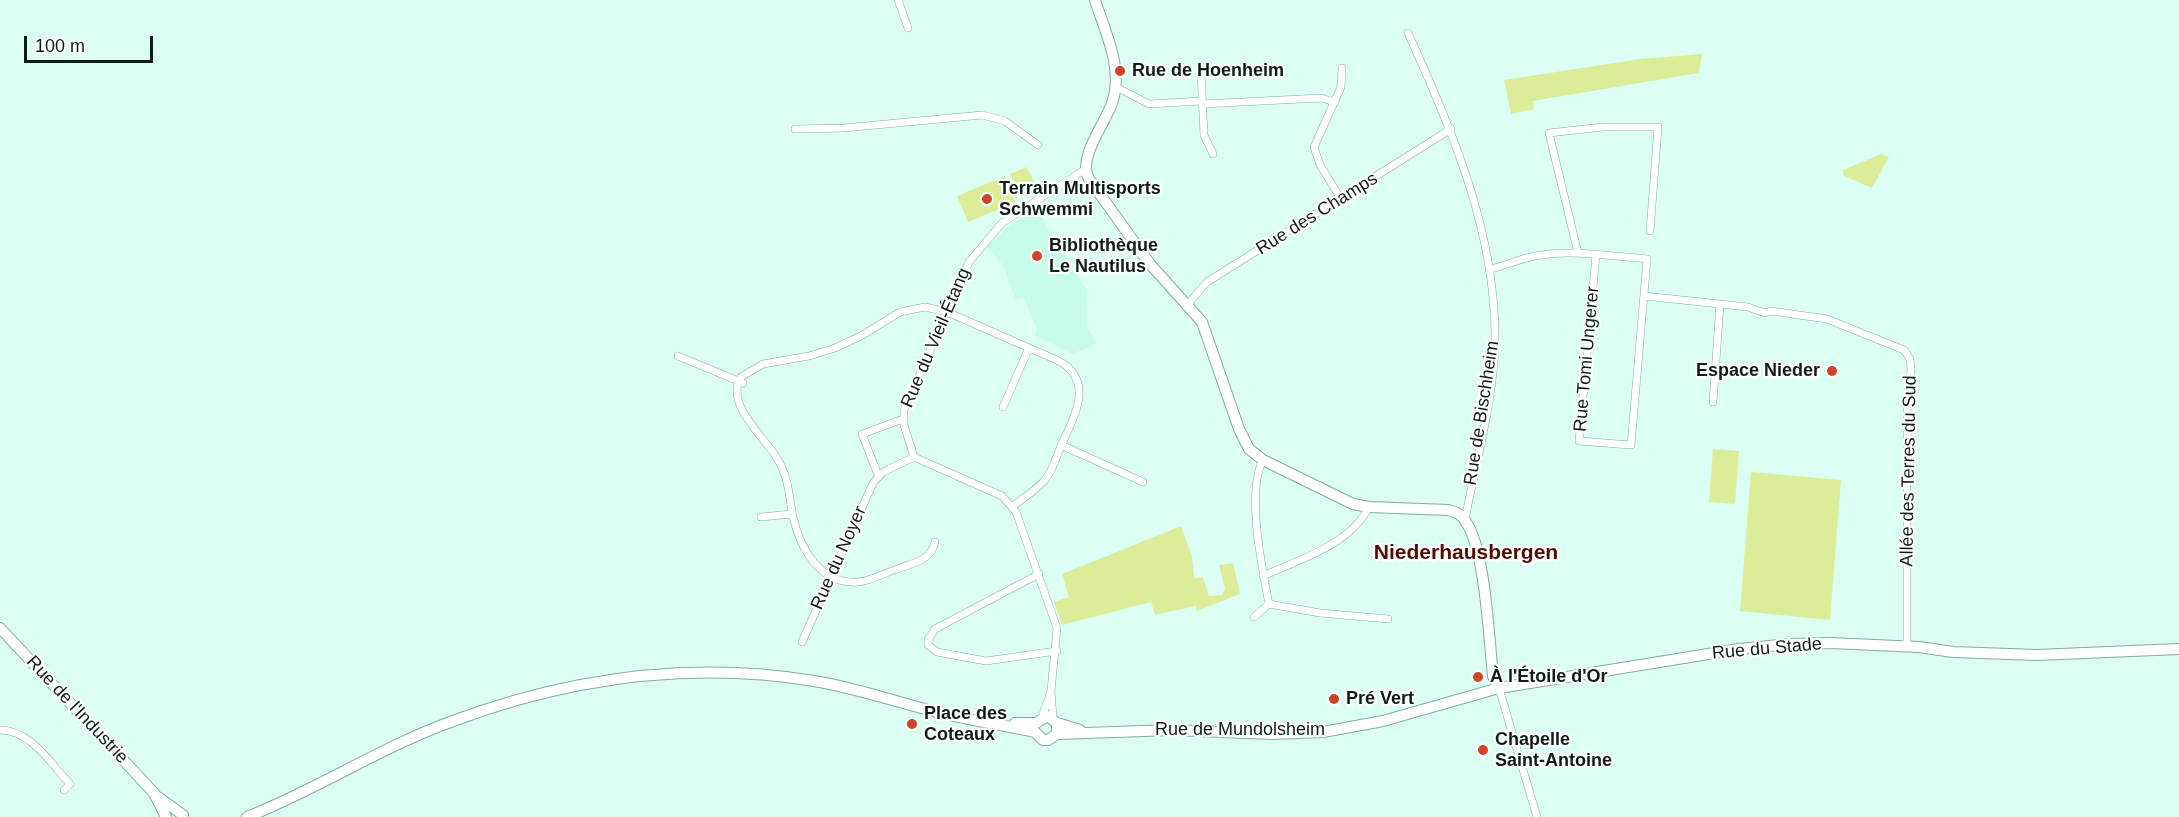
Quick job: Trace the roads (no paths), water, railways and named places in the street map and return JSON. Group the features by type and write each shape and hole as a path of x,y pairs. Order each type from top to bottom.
{"street":[{"path":"898,0 908,28"},
{"path":"1095,0 1113,55 1116,87 1110,109 1085,161 1084,170 1150,264 1188,304 1205,327 1242,438 1253,453 1346,501 1369,507 1448,510 1457,512 1465,520 1477,544 1493,676 1499,688 1537,817"},
{"name":"Rue de Bischheim","path":"1408,33 1451,129 1465,168 1490,269 1495,343 1490,388 1465,520"},
{"path":"1341,199 1320,165 1314,147 1341,87 1342,68"},
{"path":"1201,72 1204,135 1213,154"},
{"path":"1116,87 1149,104 1321,98 1335,102"},
{"path":"795,129 865,127 982,115 1005,121 1038,145"},
{"path":"1578,254 1549,133 1603,127 1658,127 1650,231"},
{"name":"Rue des Champs","path":"1188,304 1207,282 1451,129"},
{"name":"Rue du Vieil-Étang","path":"903,419 904,410 969,262 990,236 1014,215 1084,170"},
{"path":"1490,269 1535,255 1596,255"},
{"name":"Rue Tomi Ungerer","path":"1596,255 1647,259 1631,445 1579,441 1596,255"},
{"name":"Allée des Terres du Sud","path":"1644,296 1748,307 1765,313 1771,311 1827,320 1904,350 1910,359 1907,439 1907,647"},
{"path":"1713,402 1720,304"},
{"path":"935,542 929,556 924,559 866,580 850,582 831,575 814,564 798,537 789,489 780,463 744,413 739,399 741,382 750,371 769,362 809,356 835,348 904,310 925,307 947,312 1066,365 1080,387 1081,398 1077,410 1046,478 1013,506"},
{"path":"1003,407 1029,348"},
{"path":"678,356 741,382"},
{"path":"914,457 878,475 862,434 903,419 914,457 1002,496 1013,506 1057,628 1057,651 1047,724"},
{"path":"1061,445 1143,482"},
{"path":"1263,460 1257,477 1259,552 1269,604"},
{"name":"Rue du Noyer","path":"802,642 878,475"},
{"path":"1263,576 1344,536 1361,521 1369,507"},
{"path":"761,517 792,514"},
{"path":"1039,574 945,623 935,629 928,640 931,650 972,660 986,661 1057,651"},
{"path":"1254,617 1269,604"},
{"path":"1269,604 1320,613 1388,619"},
{"name":"Rue de l'Industrie","path":"0,628 154,794 182,816"},
{"name":"Rue du Stade","path":"1499,688 1739,649 1789,644 1907,647 1953,652 2037,655 2179,649"},
{"name":"Rue de Mundolsheim","path":"247,817 374,754 453,721 534,694 618,678 704,672 786,677 831,684 945,714 1000,724 1047,724 1083,731 1173,729 1280,734 1323,732 1375,723 1499,688"},
{"path":"1047,724 1052,691"},
{"path":"0,730 11,730 26,737 70,784 64,790"},
{"name":"Rue de l'Industrie","path":"154,794 166,817"}],"place":[{"name":"Rue de Hoenheim","path":"1120,71"},
{"name":"Terrain Multisports Schwemmi","path":"987,199"},
{"name":"Bibliothèque Le Nautilus","path":"1037,256"},
{"name":"Espace Nieder","path":"1832,371"},
{"name":"À l'Étoile d'Or","path":"1478,677"},
{"name":"Pré Vert","path":"1334,699"},
{"name":"Place des Coteaux","path":"912,724"},
{"name":"Chapelle Saint-Antoine","path":"1483,750"}],"district":[{"name":"Niederhausbergen","path":"1466,553"}]}
